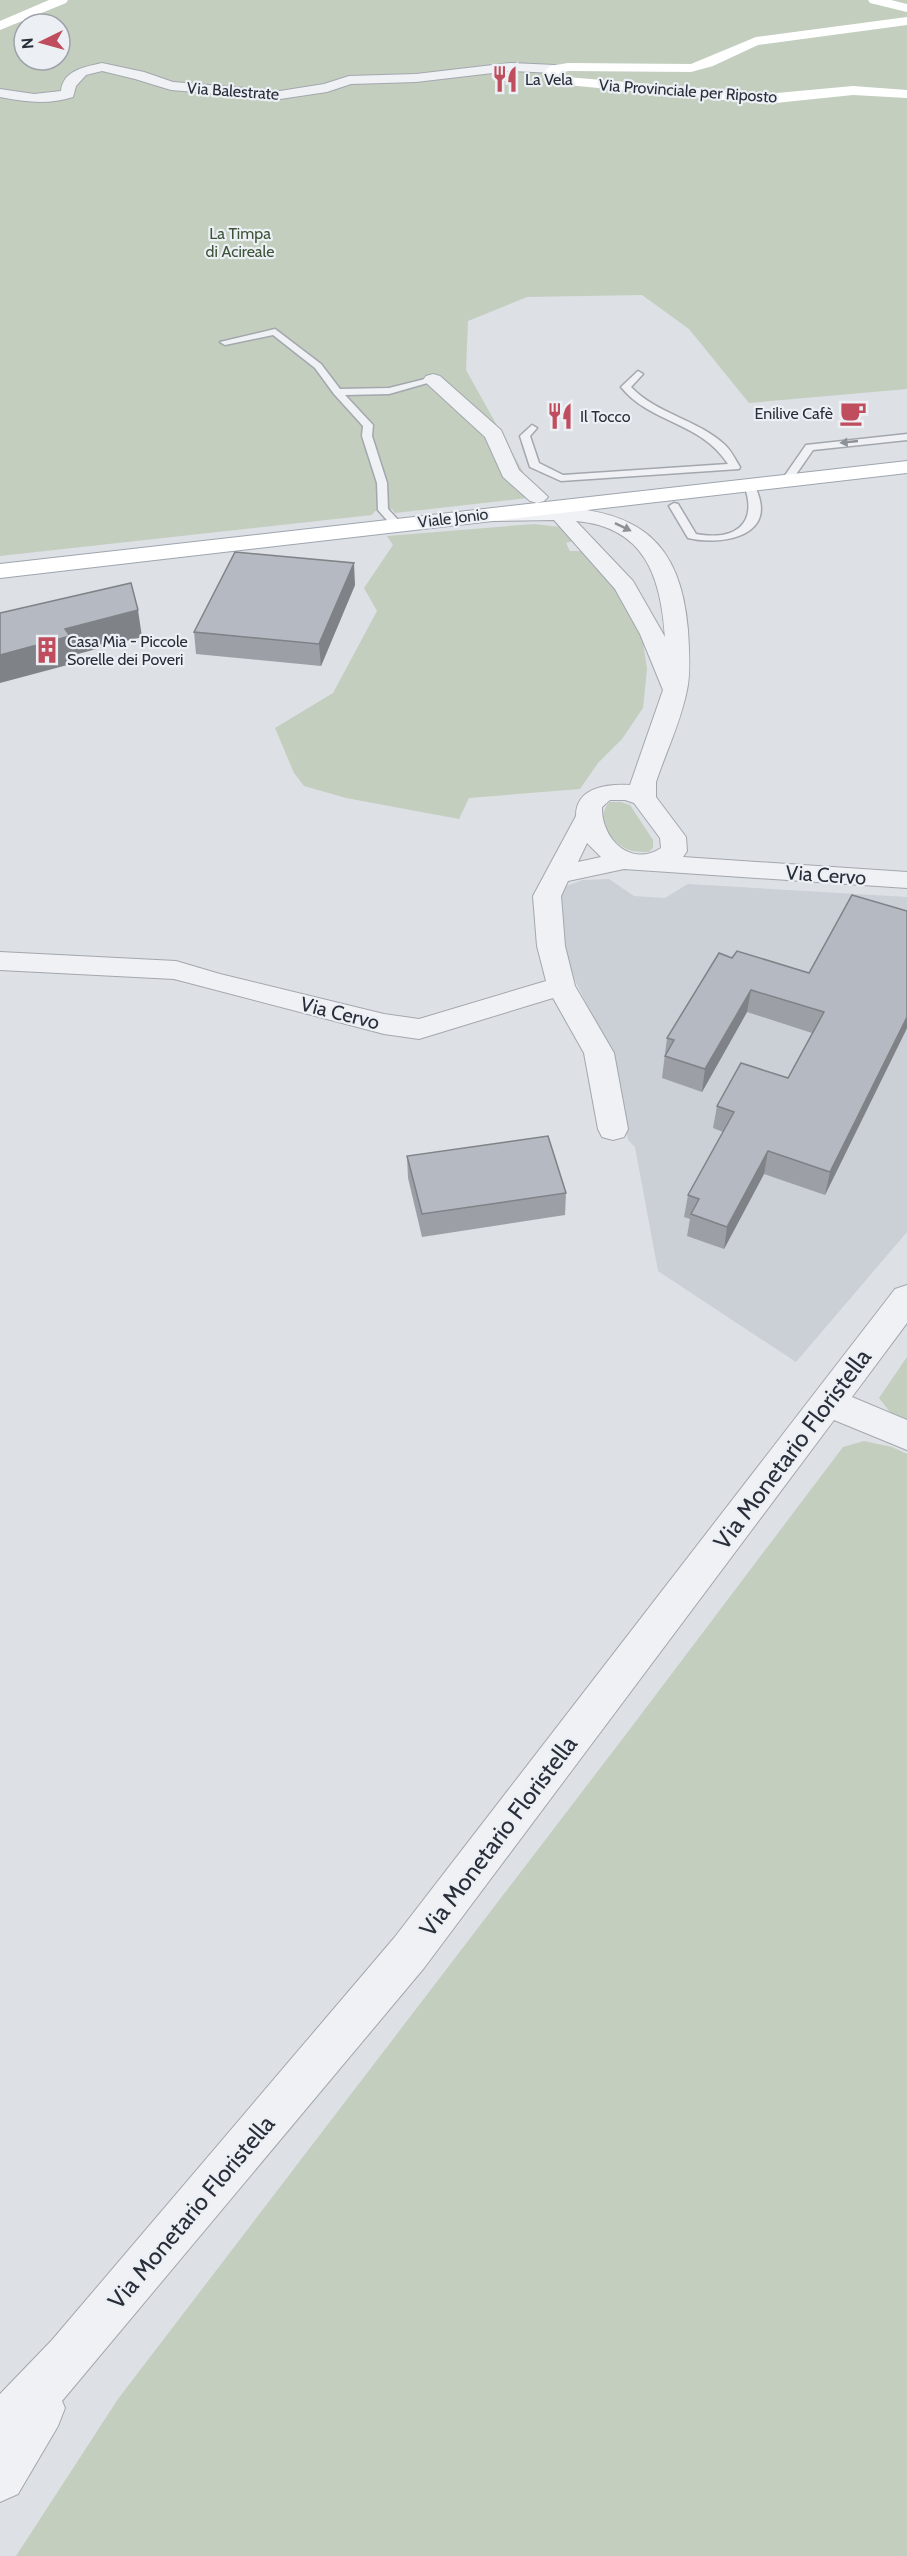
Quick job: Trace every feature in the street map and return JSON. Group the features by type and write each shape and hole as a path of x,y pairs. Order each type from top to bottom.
{"street":[{"path":"0,26 61,0"},
{"path":"875,0 907,8"},
{"name":"Via Provinciale per Riposto","path":"907,21 756,41 745,44 706,65 691,68 555,69 549,74 567,81 766,99 867,89 907,94"},
{"name":"Via Balestrate","path":"0,93 29,99 57,98 68,94 69,85 81,72 102,67 139,75 171,86 280,95 318,90 349,81 398,79 511,67 555,69"},
{"path":"433,380 494,434 510,472 537,497"},
{"name":"Viale Jonio","path":"0,571 907,467"},
{"path":"482,515 584,516 610,521 641,536 657,555 676,611 678,655 675,690 653,748 643,782 643,798"},
{"path":"564,521 625,586 652,634 675,690"},
{"path":"613,1129 599,1053 561,986 551,946 547,897 587,819 589,805 653,748"},
{"path":"603,793 629,792 643,798 673,837 699,853 746,868"},
{"path":"587,819 592,832 604,848 624,861"},
{"path":"655,864 674,851 673,837"},
{"path":"560,874 624,861 746,868"},
{"name":"Via Cervo","path":"746,868 839,878 907,880"},
{"name":"Via Cervo","path":"0,961 176,970 214,982 384,1024 419,1029 561,986"},
{"name":"Via Monetario Floristella","path":"69,2357 409,1953 907,1298"},
{"path":"828,1402 907,1435"},
{"path":"0,2431 69,2357"},
{"path":"0,2476 69,2357"}],"lane":[{"path":"225,342 275,332 318,366 368,426 367,436 382,483 383,510 397,525"},
{"path":"532,428 525,436 534,465 561,478 735,467 722,447 699,430 640,402 626,387 638,374"},
{"path":"338,392 389,391 433,380"},
{"path":"786,481 810,447 907,437"},
{"path":"649,473 657,483"},
{"path":"674,506 692,536 704,540 718,540 732,536 748,527 756,510 757,499 749,485"}],"shaded area":[{"path":"609,879 634,896 665,898 688,884 907,897 907,1232 796,1362 658,1271 635,1147 628,1140 607,1045 562,954 553,895 564,887 583,880"}],"green space":[{"name":"La Timpa di Acireale","path":"0,0 907,0 907,389 749,403 689,329 642,295 527,297 468,321 466,370 537,497 395,513 392,509 375,511 372,515 0,556"},
{"path":"534,524 561,527 577,540 566,543 570,551 588,551 629,609 643,642 647,669 643,708 622,739 598,763 580,789 469,798 459,819 346,798 304,786 294,773 275,728 333,693 377,611 364,588 393,545 387,536"},
{"path":"610,802 630,805 653,840 653,848 649,852 629,850 622,847 611,836 606,829 603,815"},
{"path":"907,1357 907,1424 896,1420 879,1398"},
{"path":"864,1441 892,1447 907,1454 907,2556 16,2556 118,2399 843,1447"}],"building":[{"path":"235,552 354,563 319,644 194,632"},
{"path":"131,583 138,610 65,629 70,636 0,655 0,613"},
{"path":"852,895 907,911 907,1017 830,1172 768,1151 727,1227 691,1214 699,1199 688,1195 734,1112 717,1106 741,1063 788,1078 824,1012 751,990 705,1069 665,1056 674,1040 667,1038 719,953 732,958 737,951 809,973"},
{"path":"548,1136 566,1193 422,1214 407,1156"}],"place":[{"name":"La Vela","path":"505,79"},
{"name":"Enilive Cafè","path":"853,413"},
{"name":"Il Tocco","path":"560,416"},
{"name":"Casa Mia - Piccole Sorelle dei Poveri","path":"47,650"}]}
